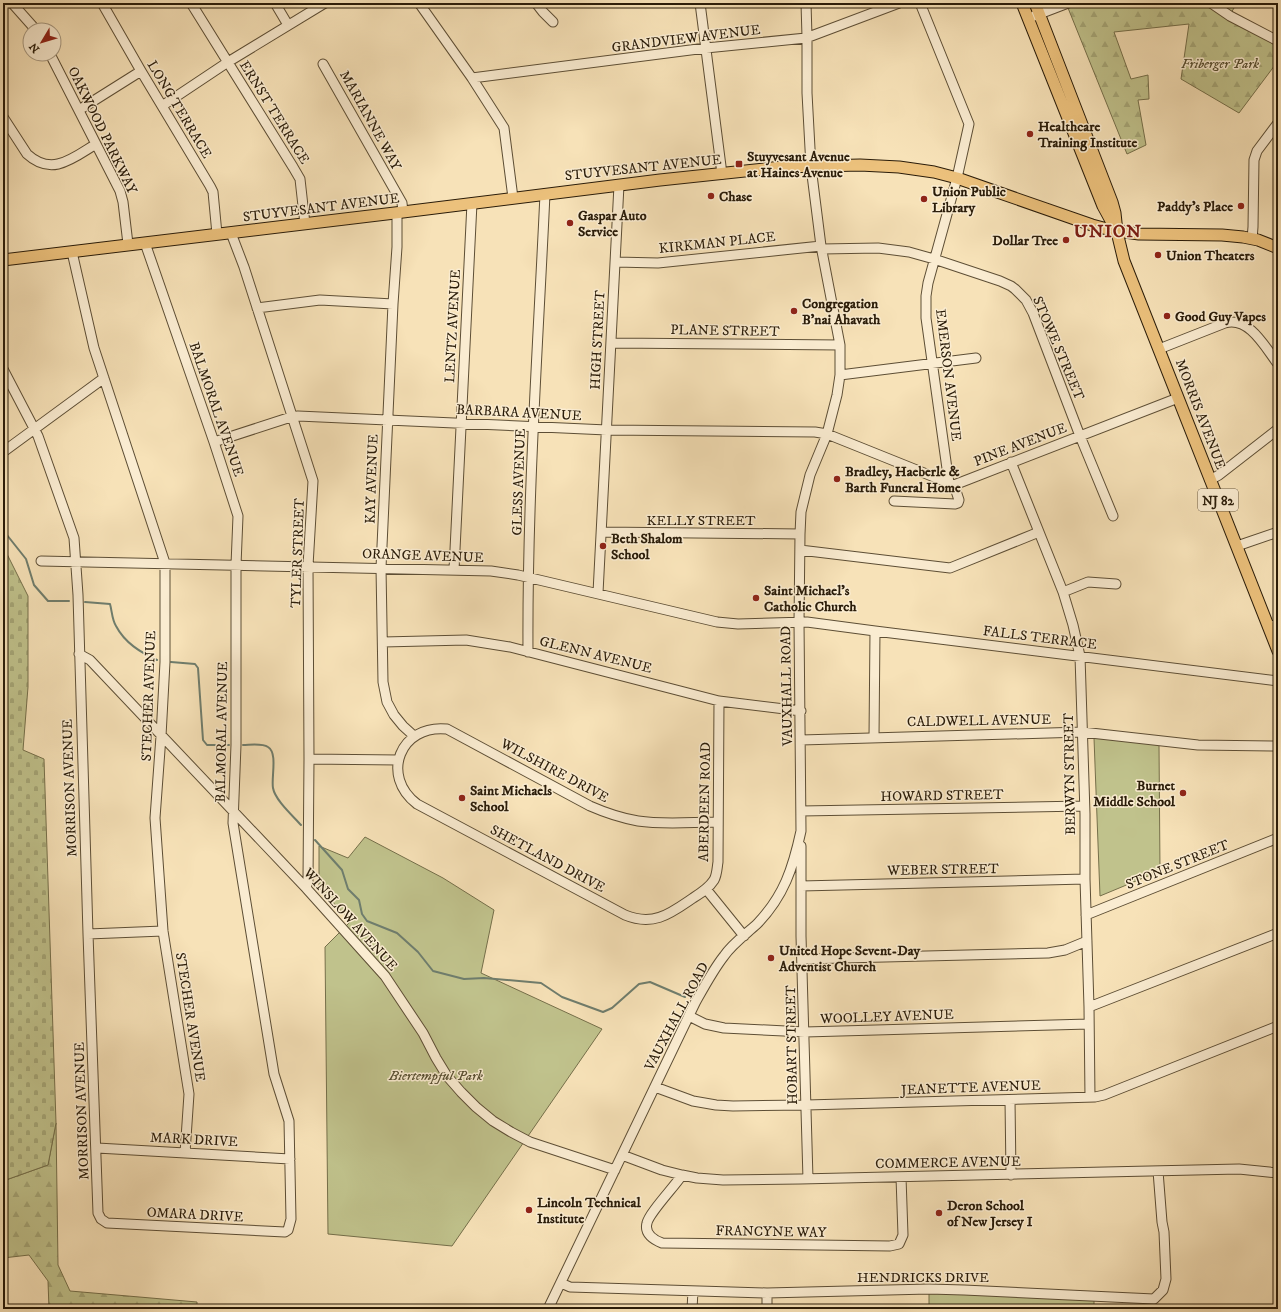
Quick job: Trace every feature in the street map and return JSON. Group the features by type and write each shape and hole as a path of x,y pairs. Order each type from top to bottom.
{"main road":[{"name":"MORRIS AVENUE","path":"1022,3 1103,206 1117,232"},
{"name":"MORRIS AVENUE","path":"1035,3 1112,202 1124,261 1237,546 1273,625 1278,651"},
{"name":"STUYVESANT AVENUE","path":"3,260 400,213 619,185 782,167 860,165 899,167 934,172 957,178 1096,227 1117,232 1139,234 1229,236 1252,239 1278,248"}],"street":[{"path":"3,6 6,3"},
{"path":"12,3 29,22"},
{"name":"LONG TERRACE","path":"102,3 141,72 213,192 217,234"},
{"name":"ERNST TERRACE","path":"192,3 300,179 305,224"},
{"path":"275,3 288,25"},
{"path":"162,106 228,62 325,3"},
{"path":"700,3 722,174"},
{"name":"VAUXHALL ROAD","path":"548,1309 689,1016 724,955 768,912 777,899 789,876 795,859 801,831 799,622 801,512 807,486 827,434 837,395 840,375 840,345 822,247 811,167 807,93 806,3"},
{"name":"GRANDVIEW AVENUE","path":"472,78 706,48 807,37 899,3"},
{"name":"EMERSON AVENUE","path":"894,501 955,504 958,503 959,500 951,484 932,364 926,318 926,303 928,283 957,178 969,124 920,3"},
{"path":"1028,18 1068,3"},
{"path":"423,4 504,128 513,198"},
{"path":"540,4 553,22"},
{"path":"1212,4 1278,41"},
{"name":"OAKWOOD PARKWAY","path":"54,62 120,191 123,202 128,244"},
{"name":"MARIANNE WAY","path":"323,64 402,203 400,213"},
{"path":"79,110 141,72"},
{"path":"3,117 27,154 32,159 45,164 52,165 66,162 96,144"},
{"path":"1252,239 1254,160 1257,151 1278,123"},
{"name":"HIGH STREET","path":"598,593 619,185"},
{"name":"GLESS AVENUE","path":"528,652 528,578 545,194"},
{"name":"LENTZ AVENUE","path":"454,570 472,203"},
{"name":"KAY AVENUE","path":"400,213 393,304 382,568 383,682 387,702 398,721 414,736"},
{"name":"TYLER STREET","path":"231,233 244,267 313,482 308,566 309,759 308,881 306,888"},
{"name":"BALMORAL AVENUE","path":"145,243 238,516 236,565 236,745 233,823 272,1067 289,1121 291,1219 288,1230"},
{"name":"STOWE STREET","path":"822,247 878,248 908,252 1000,281 1015,289 1026,300 1033,314 1080,436 1113,516"},
{"name":"KIRKMAN PLACE","path":"616,262 658,262 822,247"},
{"name":"STECHER AVENUE","path":"72,252 94,348 165,563 165,662 162,736 155,818 163,931 189,1094 185,1153"},
{"path":"257,308 320,300 393,304"},
{"path":"1159,349 1226,323 1235,321 1248,326 1278,364"},
{"name":"PLANE STREET","path":"611,343 840,345"},
{"path":"840,375 976,358"},
{"name":"MORRISON AVENUE","path":"3,369 38,436 72,529 76,561 98,1213 101,1219"},
{"path":"3,452 104,378"},
{"name":"PINE AVENUE","path":"951,484 1178,398"},
{"name":"BARBARA AVENUE","path":"214,442 291,416 607,430 815,432 827,434"},
{"path":"1210,480 1219,475 1278,429"},
{"path":"827,434 951,484"},
{"name":"BERWYN STREET","path":"1011,462 1063,592 1074,624 1080,656 1090,1097"},
{"name":"KELLY STREET","path":"602,532 800,534"},
{"path":"800,550 950,568 1039,532"},
{"path":"1237,546 1278,532"},
{"name":"ORANGE AVENUE","path":"41,561 491,571 518,575 598,593 717,622 745,624 799,622"},
{"path":"1063,592 1088,582 1116,584"},
{"name":"FALLS TERRACE","path":"799,622 828,624 1278,681"},
{"path":"874,737 875,631"},
{"name":"GLENN AVENUE","path":"383,642 466,640 510,647 719,701 800,711"},
{"name":"WINSLOW AVENUE","path":"79,654 90,660 306,888 385,976 423,1033 447,1076 476,1107 499,1125 530,1142 615,1170"},
{"name":"ABERDEEN ROAD","path":"706,889 714,880 718,862 719,701"},
{"name":"WILSHIRE DRIVE","path":"398,760 405,745 414,736 430,729 438,728 449,730 590,806 622,818 653,822 718,822"},
{"name":"CALDWELL AVENUE","path":"801,740 1082,732 1198,745 1278,746"},
{"path":"309,759 398,760"},
{"name":"SHETLAND DRIVE","path":"398,760 398,777 402,789 417,804 635,919 646,920 661,918 670,914 706,889"},
{"name":"HOWARD STREET","path":"801,811 1084,806"},
{"name":"HOBART STREET","path":"801,831 801,936 803,959 808,1179"},
{"name":"STONE STREET","path":"1086,915 1278,838"},
{"name":"WEBER STREET","path":"801,886 1085,879"},
{"path":"706,889 744,936"},
{"path":"88,934 163,931"},
{"path":"1089,1007 1278,932"},
{"path":"803,959 1048,953 1065,950 1087,941"},
{"name":"WOOLLEY AVENUE","path":"689,1016 705,1024 724,1028 805,1032 1089,1024"},
{"name":"JEANETTE AVENUE","path":"655,1087 693,1101 716,1105 806,1105 1090,1097 1104,1095 1278,1026"},
{"path":"1010,1100 1011,1175"},
{"name":"MARK DRIVE","path":"96,1148 290,1159"},
{"name":"COMMERCE AVENUE","path":"622,1155 662,1170 682,1175 724,1180 1158,1172 1239,1169 1278,1172"},
{"name":"HENDRICKS DRIVE","path":"561,1283 570,1287 767,1293 959,1290 1154,1299 1162,1290 1166,1280 1164,1232 1158,1172"},
{"name":"FRANCYNE WAY","path":"682,1175 651,1215 646,1224 648,1233 653,1240 662,1244 890,1246 899,1244 903,1234 901,1176"},
{"name":"OMARA DRIVE","path":"101,1219 107,1223 274,1232 285,1232 288,1230"},
{"path":"692,1309 693,1291"},
{"path":"767,1293 767,1309"}],"green space":[{"name":"Friberger Park","path":"1066,3 1237,3 1231,13 1278,39 1278,61 1239,113 1181,79 1189,24 1114,32 1131,79 1148,75 1149,99 1138,100 1146,145 1127,154"},
{"path":"3,546 28,596 28,687 23,750 44,759 56,1123 48,1165 3,1181"},
{"path":"1094,738 1159,744 1160,871 1100,896"},
{"name":"Biertempful Park","path":"365,837 443,878 494,910 481,973 602,1029 452,1246 328,1234 325,947 351,921 319,888 319,846 348,858"},
{"path":"56,1123 58,1265 70,1291 197,1302 197,1309 49,1309 48,1281 29,1255 3,1258 3,1181 48,1165"},
{"path":"929,1289 1094,1295 1094,1309 929,1309"}],"waterway":[{"path":"3,530 26,559 34,585 48,601 69,601"},
{"path":"85,602 110,604 115,624 128,642 145,654 157,660"},
{"path":"171,662 195,664 198,668 203,740 207,745 229,745"},
{"path":"243,745 263,745 271,750 273,755 274,793 289,813 301,825"},
{"path":"315,840 342,870 348,889 359,900 362,914 367,921 397,933 418,952 433,971 464,979 484,978 541,983 562,997 603,1012 612,1008 639,984 650,982 685,997"}],"place":[{"name":"Healthcare Training Institute","path":"1030,134"},
{"name":"Stuyvesant Avenue at Haines Avenue","path":"739,164"},
{"name":"Chase","path":"711,196"},
{"name":"Union Public Library","path":"924,199"},
{"name":"Paddy's Place","path":"1241,206"},
{"name":"Gaspar Auto Service","path":"570,223"},
{"name":"Dollar Tree","path":"1066,240"},
{"name":"Union Theaters","path":"1158,255"},
{"name":"Congregation B'nai Ahavath","path":"794,311"},
{"name":"Good Guy Vapes","path":"1167,316"},
{"name":"Bradley, Haeberle & Barth Funeral Home","path":"837,479"},
{"name":"Beth Shalom School","path":"603,546"},
{"name":"Saint Michael's Catholic Church","path":"756,598"},
{"name":"Burnet Middle School","path":"1183,793"},
{"name":"Saint Michaels School","path":"462,798"},
{"name":"United Hope Sevent-Day Adventist Church","path":"771,958"},
{"name":"Lincoln Technical Institute","path":"529,1210"},
{"name":"Deron School of New Jersey I","path":"939,1213"}],"district":[{"name":"UNION","path":"1108,231"}]}
